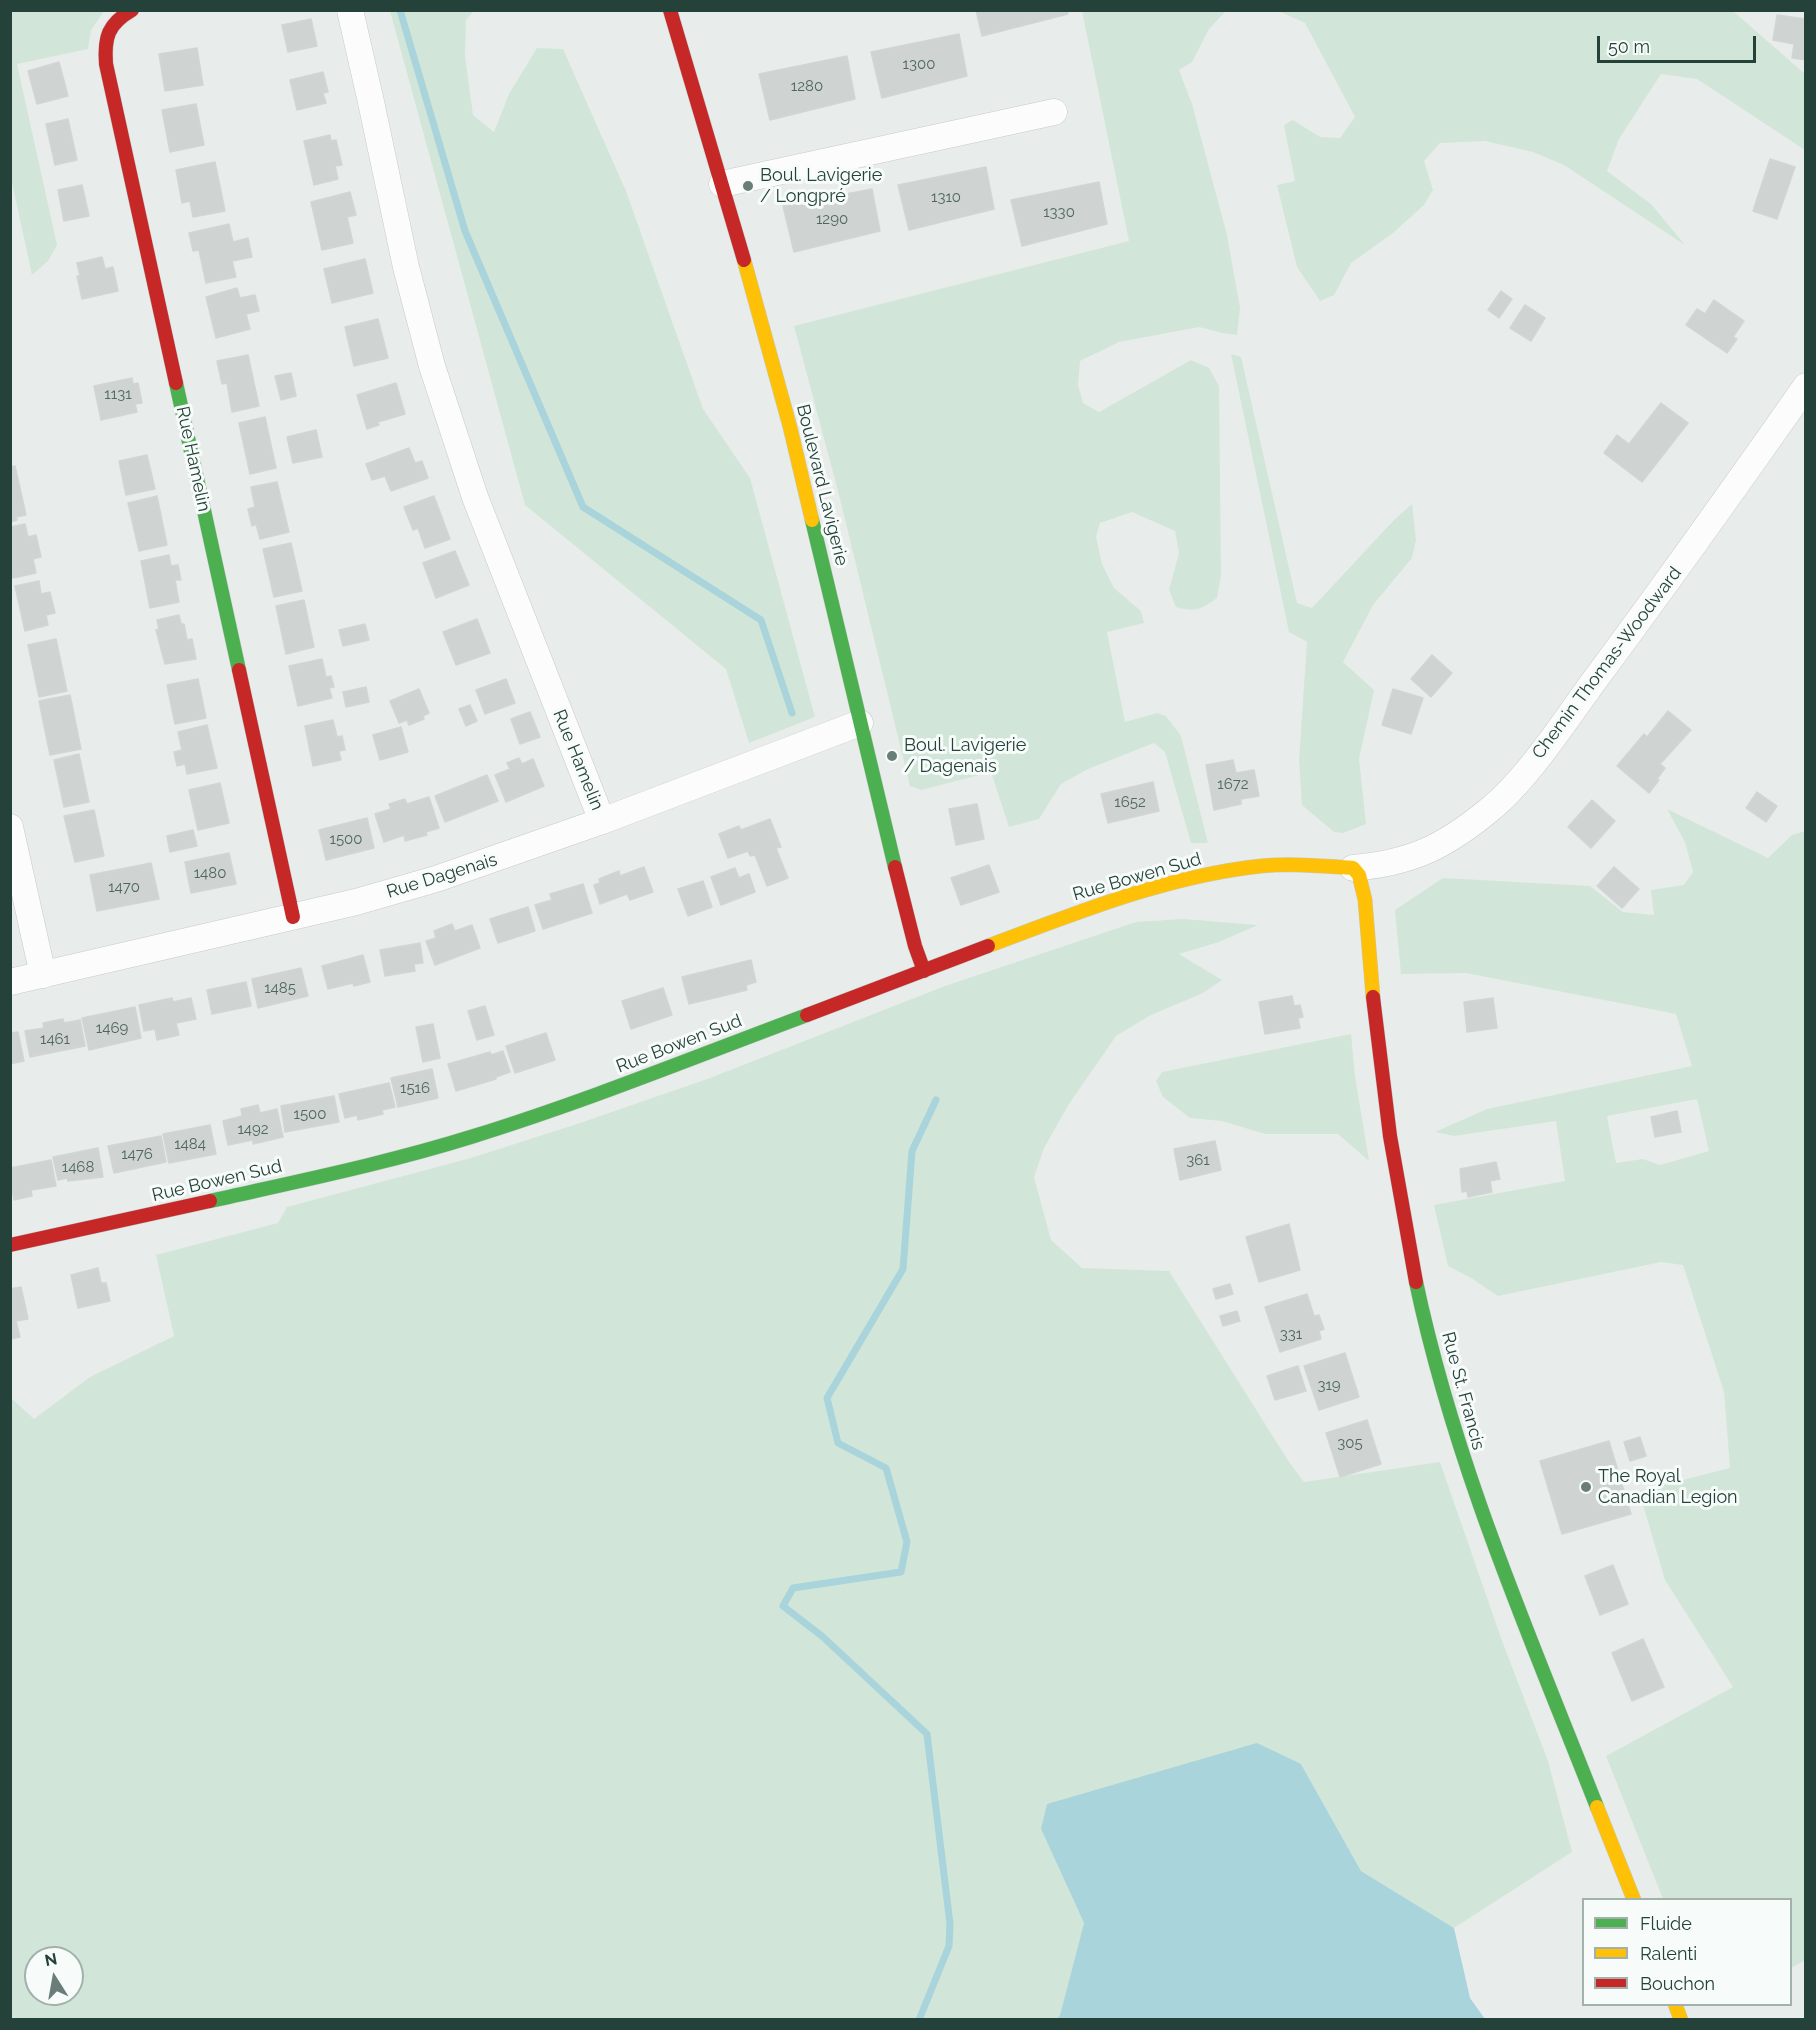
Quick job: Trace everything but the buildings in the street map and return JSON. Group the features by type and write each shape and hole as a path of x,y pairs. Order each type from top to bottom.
{"street":[{"name":"Rue Hamelin","path":"132,10 112,25 105,44 106,64 293,917"},
{"name":"Rue Hamelin","path":"350,10 406,267 432,366 475,497 602,821"},
{"name":"Boulevard Lavigerie","path":"670,10 722,184 790,427 860,723 915,946 924,971"},
{"path":"722,184 1054,112"},
{"name":"Chemin Thomas-Woodward","path":"1353,868 1399,861 1422,854 1446,842 1490,810 1523,776 1693,548 1806,386"},
{"name":"Rue Dagenais","path":"10,982 356,902 436,879 602,821 860,723"},
{"path":"10,827 43,975"},
{"name":"Rue Bowen Sud","path":"10,1245 383,1162 474,1136 568,1106 1053,922 1156,887 1260,866 1291,864 1353,868"},
{"name":"Rue St. Francis","path":"1353,868 1359,875 1365,900 1382,1080 1406,1230 1439,1376 1481,1512 1634,1898"}],"green space":[{"path":"10,11 104,11 91,30 88,49 17,64 57,245 48,261 32,275 11,178"},
{"path":"390,11 474,11 466,20 465,56 473,115 494,132 509,94 537,48 563,49 626,191 703,409 750,478 815,717 749,743 726,669 525,505"},
{"path":"1082,11 1226,11 1209,29 1192,62 1179,70 1192,104 1227,235 1240,308 1237,335 1199,327 1119,342 1080,361 1078,385 1083,403 1099,412 1191,360 1209,368 1219,386 1221,576 1217,598 1198,609 1189,610 1176,607 1169,590 1179,553 1175,531 1132,512 1100,523 1096,537 1102,564 1114,588 1141,611 1144,623 1107,632 1125,722 1157,713 1166,716 1181,736 1208,843 1191,843 1165,752 1154,743 1088,769 1061,784 1039,819 1009,827 991,772 921,790 910,786 838,491 794,326 1129,241"},
{"path":"1279,11 1733,11 1805,74 1805,150 1697,79 1661,74 1619,139 1607,171 1652,205 1685,245 1564,165 1533,152 1485,141 1440,143 1424,161 1433,190 1424,205 1393,233 1351,263 1334,295 1320,301 1297,267 1277,185 1295,181 1284,125 1293,120 1320,137 1340,138 1355,117 1305,23"},
{"path":"1231,354 1241,357 1297,603 1312,608 1394,520 1412,504 1416,540 1412,558 1373,605 1343,662 1374,690 1359,759 1366,824 1343,833 1334,832 1302,805 1299,760 1307,642 1289,632"},
{"path":"1667,809 1768,858 1792,835 1805,831 1806,1960 1792,1967 1792,1898 1663,1898 1606,1756 1733,1687 1665,1580 1639,1491 1730,1468 1724,1392 1683,1265 1661,1262 1498,1296 1448,1266 1434,1205 1565,1181 1556,1121 1454,1136 1435,1132 1487,1109 1692,1066 1676,1014 1466,973 1401,974 1395,910 1443,878 1590,886 1623,912 1654,915 1651,890 1684,885 1693,872 1685,842","holes":["1697,1099 1709,1151 1660,1165 1643,1159 1616,1163 1607,1116"]},
{"path":"1183,919 1258,925 1219,942 1179,954 1222,980 1203,993 1151,1015 1116,1036 1069,1104 1044,1148 1034,1177 1051,1240 1082,1268 1169,1271 1289,1462 1304,1482 1440,1462 1501,1638 1548,1761 1572,1852 1454,1928 1361,1871 1301,1764 1041,1829 1084,1923 1060,2015 1057,2019 11,2019 10,1397 34,1419 90,1377 174,1336 156,1255 278,1223 287,1207 471,1158 580,1123 710,1078 945,986 1136,922"},
{"path":"1351,1034 1355,1076 1369,1161 1338,1134 1265,1134 1222,1121 1190,1118 1163,1097 1156,1081 1162,1072"}],"water":[{"path":"1257,1743 1301,1764 1361,1871 1454,1928 1470,1998 1485,2019 1057,2019 1060,2015 1084,1923 1041,1829 1047,1804"}],"waterway":[{"path":"400,10 465,231 583,507 761,620 792,713"},
{"path":"919,2020 949,1946 950,1924 927,1734 823,1637 783,1606 793,1588 901,1572 907,1542 886,1468 838,1443 827,1398 903,1269 912,1151 936,1100"}],"traffic: fast":[{"path":"176,383 239,670"},
{"path":"812,520 895,867"},
{"path":"210,1201 442,1146 600,1093 807,1015"},
{"path":"1416,1282 1432,1350 1472,1483 1520,1613 1597,1807"}],"traffic: slow":[{"path":"744,260 790,427 812,520"},
{"path":"988,946 1122,897 1191,878 1273,865 1353,868 1359,875 1365,900 1373,997"},
{"path":"1597,1807 1633,1898"},
{"path":"1676,2006 1681,2020"}],"traffic: jam":[{"path":"132,10 124,15 109,32 106,64 176,383"},
{"path":"670,10 744,260"},
{"path":"239,670 293,917"},
{"path":"895,867 915,946 924,971"},
{"path":"807,1015 988,946"},
{"path":"1373,997 1390,1136 1416,1282"},
{"path":"10,1245 210,1201"}],"place":[{"name":"Boul. Lavigerie / Longpré","path":"748,186"},
{"name":"Boul. Lavigerie / Dagenais","path":"892,756"},
{"name":"The Royal Canadian Legion","path":"1586,1487"}]}
